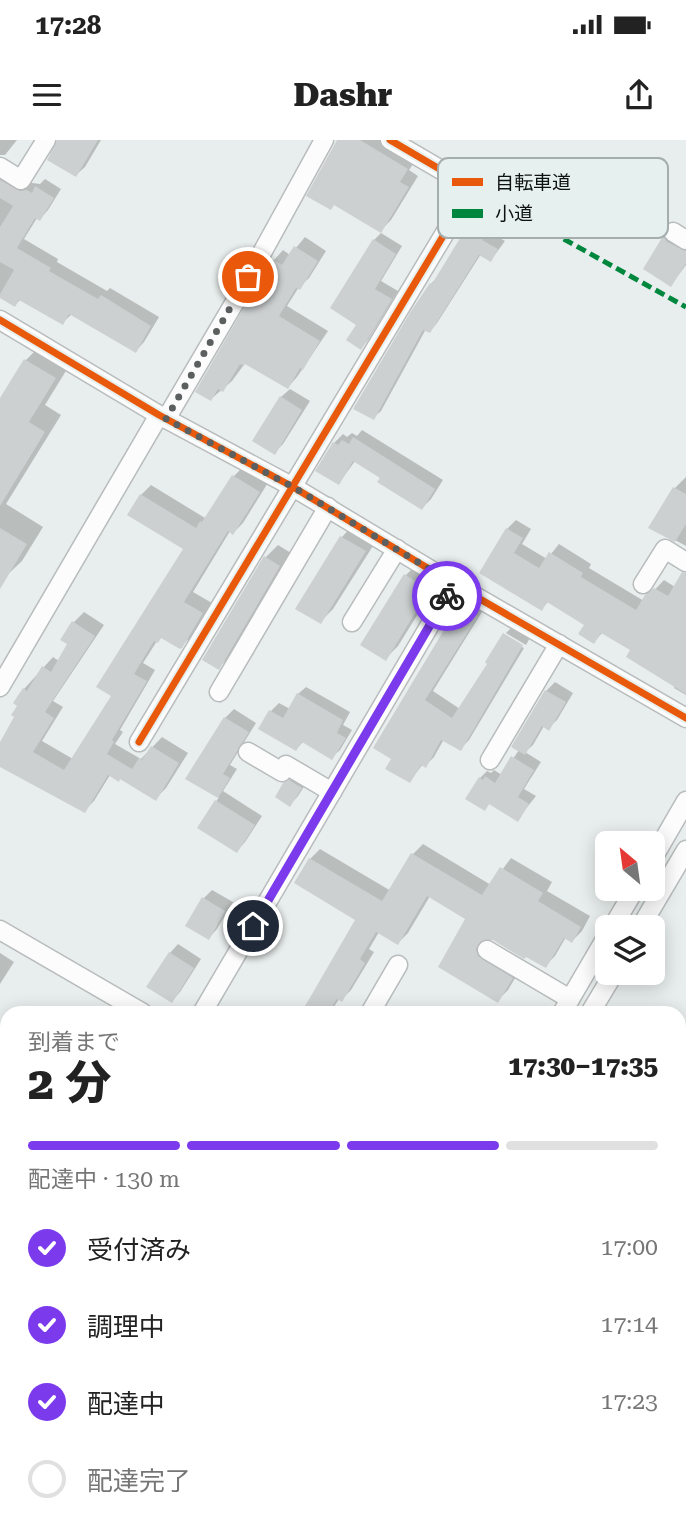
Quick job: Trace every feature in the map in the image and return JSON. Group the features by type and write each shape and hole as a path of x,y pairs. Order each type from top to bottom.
{"street":[{"path":"0,167 21,180 46,140"},
{"path":"0,687 236,300 324,140"},
{"path":"390,140 438,168"},
{"path":"139,742 442,238"},
{"path":"0,320 163,417 293,487 686,718"},
{"path":"219,692 328,508"},
{"path":"352,622 397,549"},
{"path":"643,584 665,550 686,562"},
{"path":"206,1006 454,584"},
{"path":"490,760 559,644"},
{"path":"248,752 282,772 286,765 332,792"},
{"path":"665,837 686,801"},
{"path":"648,915 686,850"},
{"path":"0,930 131,1006"},
{"path":"487,950 566,1006 595,956"},
{"path":"374,1006 398,965"},
{"path":"594,1006 607,985"}],"building":[{"path":"57,140 98,140 76,177 47,160"},
{"path":"337,140 360,140 408,169 400,182 409,187 381,233 334,205 331,210 306,196"},
{"path":"0,180 20,191 27,190 32,193 35,186 54,198 40,221 35,218 17,248 51,268 49,271 98,299 101,295 151,326 136,353 69,314 63,325 19,300 15,307 0,298 14,270 0,262 0,227 13,206 0,198"},
{"path":"460,238 483,238 482,240 498,249 491,262 479,255 430,333 423,330 374,420 353,409 411,311 430,283 432,284"},
{"path":"662,238 686,251 686,263 671,287 643,269"},
{"path":"373,239 396,254 375,289 392,299 361,350 346,340 356,325 330,308"},
{"path":"294,246 318,261 300,290 296,288 279,316 320,341 303,370 300,368 288,389 245,364 240,364 223,392 218,389 211,401 195,392 272,259 282,265"},
{"path":"24,359 56,378 29,422 45,432 0,506 0,398"},
{"path":"280,396 302,410 275,455 252,441"},
{"path":"353,437 435,489 422,510 377,482 380,478 353,461 339,485 315,471 333,442 338,445 342,440 349,444"},
{"path":"232,475 260,492 233,535 228,531 184,602 203,613 182,648 161,638 158,643 154,641 134,674 147,681 112,740 114,742 107,754 132,769 151,746 179,763 156,801 120,779 119,782 108,775 85,813 0,767 0,742 14,717 11,715 17,706 13,703 23,688 27,691 42,666 51,672 67,644 60,640 72,621 95,636 45,712 54,718 33,752 64,770 111,696 96,687 183,549 127,515 140,494 196,528"},
{"path":"673,487 686,494 686,524 675,542 648,528"},
{"path":"0,528 27,544 0,589"},
{"path":"506,528 523,538 514,553 539,568 549,552 583,573 581,577 636,610 645,595 654,588 668,596 682,572 686,573 686,694 626,657 630,650 601,633 594,644 578,634 584,625 547,602 542,611 479,573"},
{"path":"340,536 366,551 321,624 295,609"},
{"path":"264,556 280,566 219,670 202,660"},
{"path":"404,574 429,590 386,661 360,645"},
{"path":"459,605 478,616 425,700 452,718 487,664 485,662 503,633 523,645 461,751 441,740 426,768 421,765 410,783 385,769 391,759 373,748"},
{"path":"545,690 566,702 549,731 542,726 525,755 511,747"},
{"path":"297,693 343,720 337,733 346,738 332,760 302,742 296,751 258,729 269,710 283,718"},
{"path":"224,717 249,732 223,774 230,778 218,798 185,779"},
{"path":"511,756 534,770 518,797 529,804 518,822 489,804 485,811 465,799 479,777 483,780 485,776 495,783"},
{"path":"289,780 302,788 290,807 275,797 283,783"},
{"path":"215,800 255,825 237,853 197,828"},
{"path":"411,853 482,895 500,867 543,893 538,901 581,927 572,943 564,938 546,968 526,957 524,959 493,940 481,941 476,949 478,956 513,978 498,1003 438,967 465,919 427,896 398,945 376,932 360,959 365,963 342,1002 337,999 332,1006 305,1006 355,920 294,883 309,858 382,901"},
{"path":"202,897 225,911 209,940 185,926"},
{"path":"169,952 194,968 172,1003 146,987"}],"marked path":[{"path":"562,238 686,307"}],"cycle path":[{"path":"390,140 438,168"},
{"path":"139,742 442,238"},
{"path":"0,320 159,415 293,487 686,718"}],"way so far":[{"path":"248,277 166,419 293,487 454,584 447,596"}],"route":[{"path":"253,926 447,596"}]}
